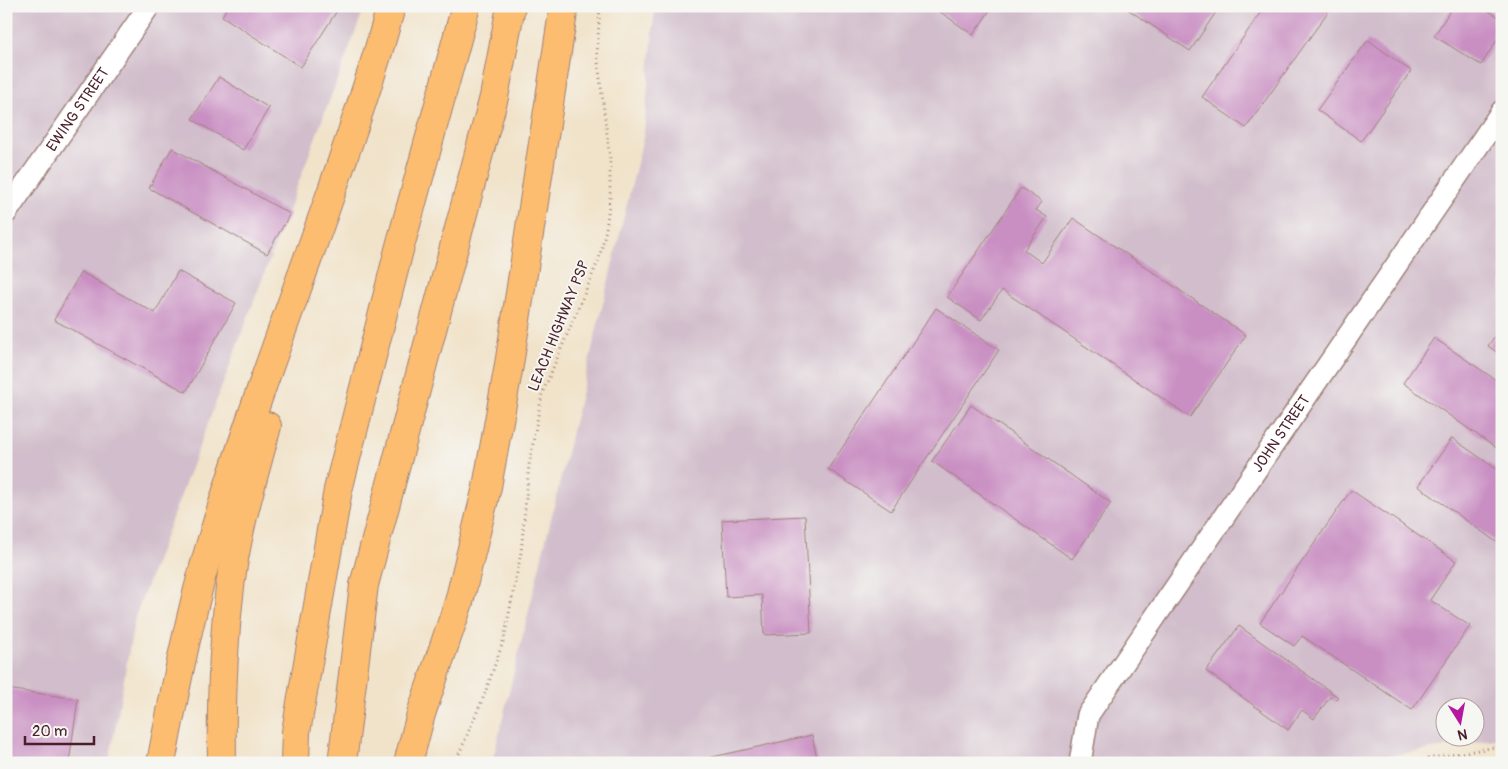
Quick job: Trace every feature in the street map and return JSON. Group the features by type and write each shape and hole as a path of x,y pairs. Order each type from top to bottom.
{"highway":[{"path":"160,763 176,682 210,546 257,404 320,229 391,6"},
{"path":"295,763 296,732 338,490 399,250 466,6"},
{"path":"342,763 364,585 494,97 511,6"},
{"path":"408,763 421,714 459,602 487,487 509,365 564,6"},
{"path":"222,763 221,697 230,585 249,494 320,229"}],"street":[{"name":"EWING STREET","path":"6,213 149,6"},
{"name":"JOHN STREET","path":"1080,763 1088,715 1502,111"}],"path":[{"name":"LEACH HIGHWAY PSP","path":"455,763 484,696 504,639 521,553 529,465 542,394 599,259 606,229 610,198 610,159 597,54 600,6"},
{"path":"1403,763 1502,746"}],"shaded area":[{"path":"6,6 365,6 135,617 109,763 6,763"},
{"path":"655,6 1502,6 1502,738 1486,741 1486,696 1436,696 1436,746 1452,746 1345,763 492,763 644,134"}],"building":[{"path":"228,6 340,6 301,67 222,16"},
{"path":"932,6 993,6 973,35"},
{"path":"1123,6 1220,6 1190,51"},
{"path":"1265,6 1332,6 1246,128 1202,97"},
{"path":"1453,6 1481,6 1502,19 1502,32 1481,65 1434,36"},
{"path":"1368,40 1411,71 1361,141 1317,110"},
{"path":"219,77 269,108 243,150 192,119"},
{"path":"172,148 290,214 267,254 149,188"},
{"path":"1021,188 1042,202 1036,210 1047,217 1024,250 1042,263 1073,218 1246,335 1190,417 1002,290 981,320 947,297"},
{"path":"178,271 236,303 186,392 54,320 81,272 155,313"},
{"path":"936,308 999,350 891,511 828,469"},
{"path":"1502,326 1502,356 1488,346"},
{"path":"1434,338 1502,384 1502,452 1403,383"},
{"path":"971,405 1111,503 1072,559 932,461"},
{"path":"1452,438 1502,473 1502,546 1418,486"},
{"path":"1351,490 1456,561 1430,600 1470,626 1412,710 1302,636 1294,646 1260,623"},
{"path":"805,516 811,633 764,635 762,595 726,597 722,520"},
{"path":"1239,626 1338,697 1335,700 1330,697 1314,719 1302,710 1288,730 1206,671"},
{"path":"6,689 78,699 69,763 6,763"},
{"path":"812,735 818,763 690,763 690,762"}]}
